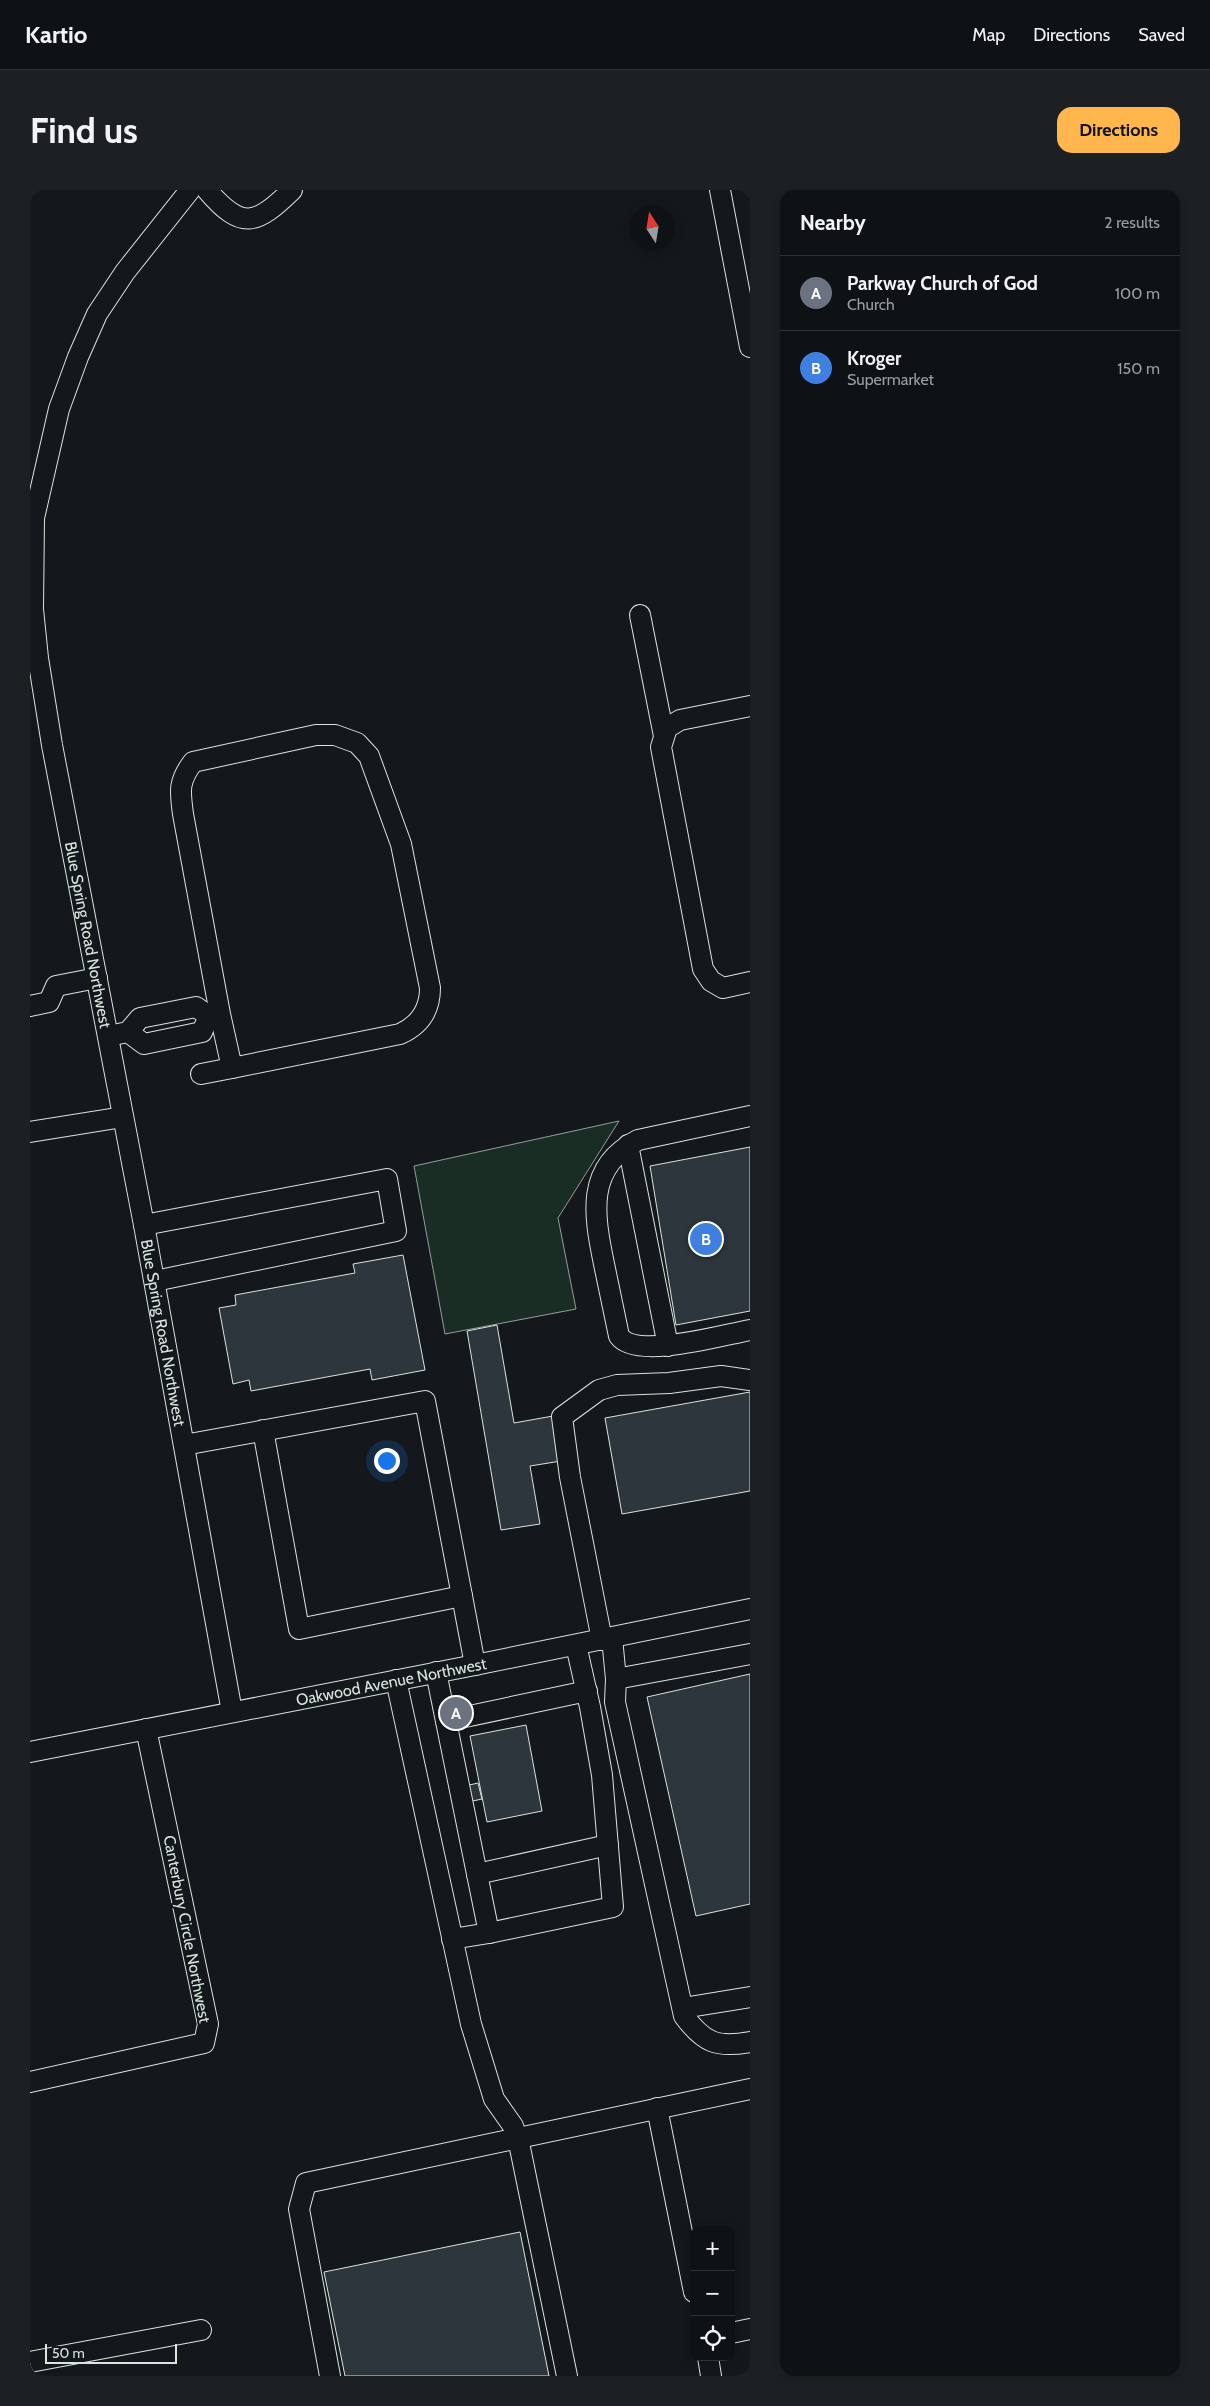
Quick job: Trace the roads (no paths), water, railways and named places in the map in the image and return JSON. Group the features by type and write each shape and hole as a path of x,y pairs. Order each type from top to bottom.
{"street":[{"name":"Blue Spring Road Northwest","path":"190,190 130,265 97,314 78,357 59,409 34,518 34,659 144,1225 232,1712"},
{"path":"207,190 233,216 249,219 258,217 276,205 292,190"},
{"path":"720,190 749,335"},
{"path":"640,615 664,736"},
{"path":"750,706 680,720 667,728 661,747 703,969 711,981 723,988 750,982"},
{"path":"200,1074 232,1068 400,1034 412,1029 423,1016 430,1003 430,988 401,844 369,756 357,743 335,734 316,735 193,762 184,773 180,786 183,814 215,1015 232,1068"},
{"path":"30,1006 49,1002 56,986 97,978"},
{"path":"108,1036 128,1032 144,1044 202,1032 215,1015"},
{"path":"750,1116 638,1140 622,1148 608,1164 598,1185 595,1203 596,1225 619,1336 624,1343 640,1347 668,1346 750,1330"},
{"path":"30,1132 123,1117"},
{"path":"628,1145 668,1346"},
{"path":"144,1225 386,1179 396,1231 154,1282"},
{"path":"750,1380 721,1376 669,1383 617,1385 599,1390 562,1417 570,1478 616,1679 615,1702 684,2016 695,2031 711,2042 729,2046 750,2042"},
{"path":"184,1445 425,1401 475,1665"},
{"path":"263,1430 299,1629 462,1596"},
{"name":"Oakwood Avenue Northwest","path":"30,1752 607,1639 750,1609"},
{"path":"452,1939 613,1908 602,1776 576,1645"},
{"path":"616,1679 750,1654"},
{"path":"436,1672 490,1933"},
{"path":"396,1680 471,2024 494,2099 513,2126 517,2137 567,2376"},
{"path":"446,1721 586,1691"},
{"name":"Canterbury Circle Northwest","path":"30,2082 204,2043 208,2024 146,1729"},
{"path":"478,1874 608,1845"},
{"path":"683,2008 750,1996"},
{"path":"330,2376 299,2209 306,2183 750,2089"},
{"path":"657,2108 690,2272"},
{"path":"735,2331 750,2329"},
{"path":"33,2376 30,2362 201,2330"},
{"path":"709,2361 711,2376"}],"place":[{"name":"Kroger","path":"706,1239"},
{"name":"Parkway Church of God","path":"456,1713"}]}
